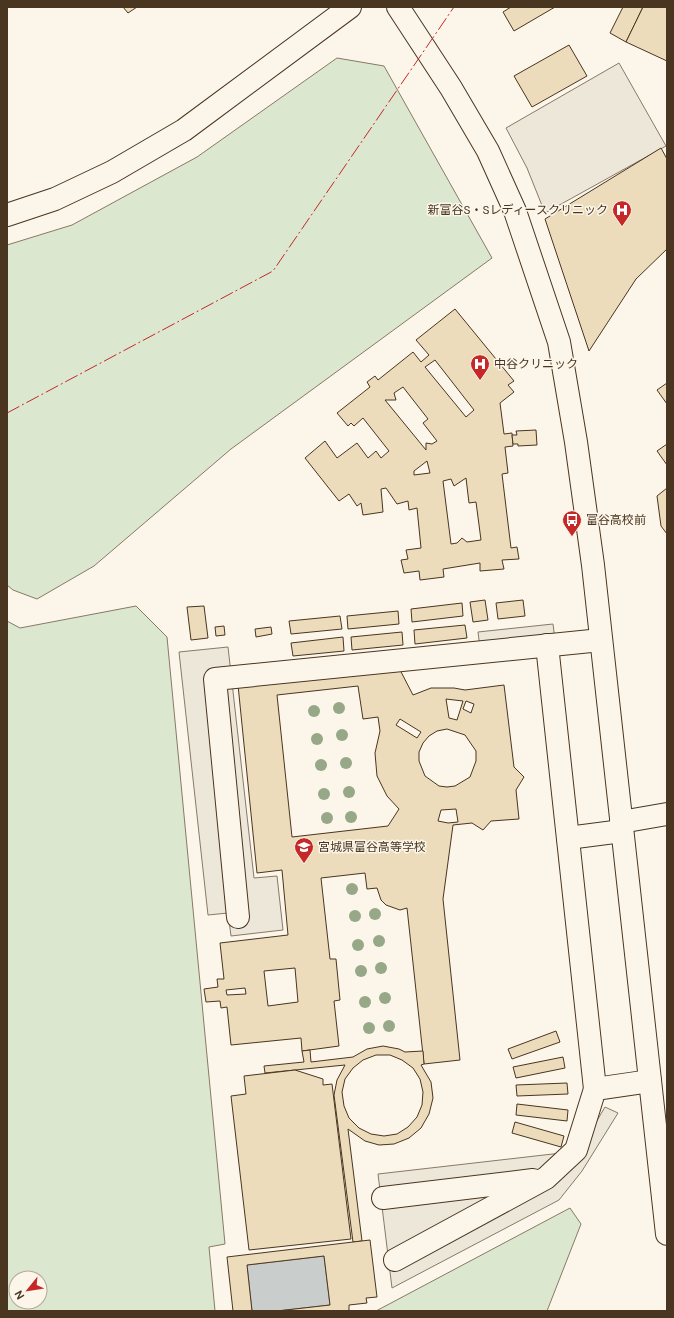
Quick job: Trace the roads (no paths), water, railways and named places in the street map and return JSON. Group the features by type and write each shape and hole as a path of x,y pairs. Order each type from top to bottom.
{"street":[{"path":"7,214 55,199 112,172 184,130 350,7"},
{"path":"398,7 451,88 488,152 515,210 559,342 577,450 601,640 667,1234"},
{"path":"238,917 215,679 601,640"},
{"path":"395,1260 546,1178 576,1150 594,1089 547,645"},
{"path":"568,838 622,827 667,814"},
{"path":"594,1089 650,1081"},
{"path":"383,1198 546,1178"}],"place":[{"name":"新富谷S・Sレディースクリニック","path":"622,227"},
{"name":"中谷クリニック","path":"480,381"},
{"name":"富谷高校前","path":"572,537"},
{"name":"宮城県富谷高等学校","path":"304,864"}]}
